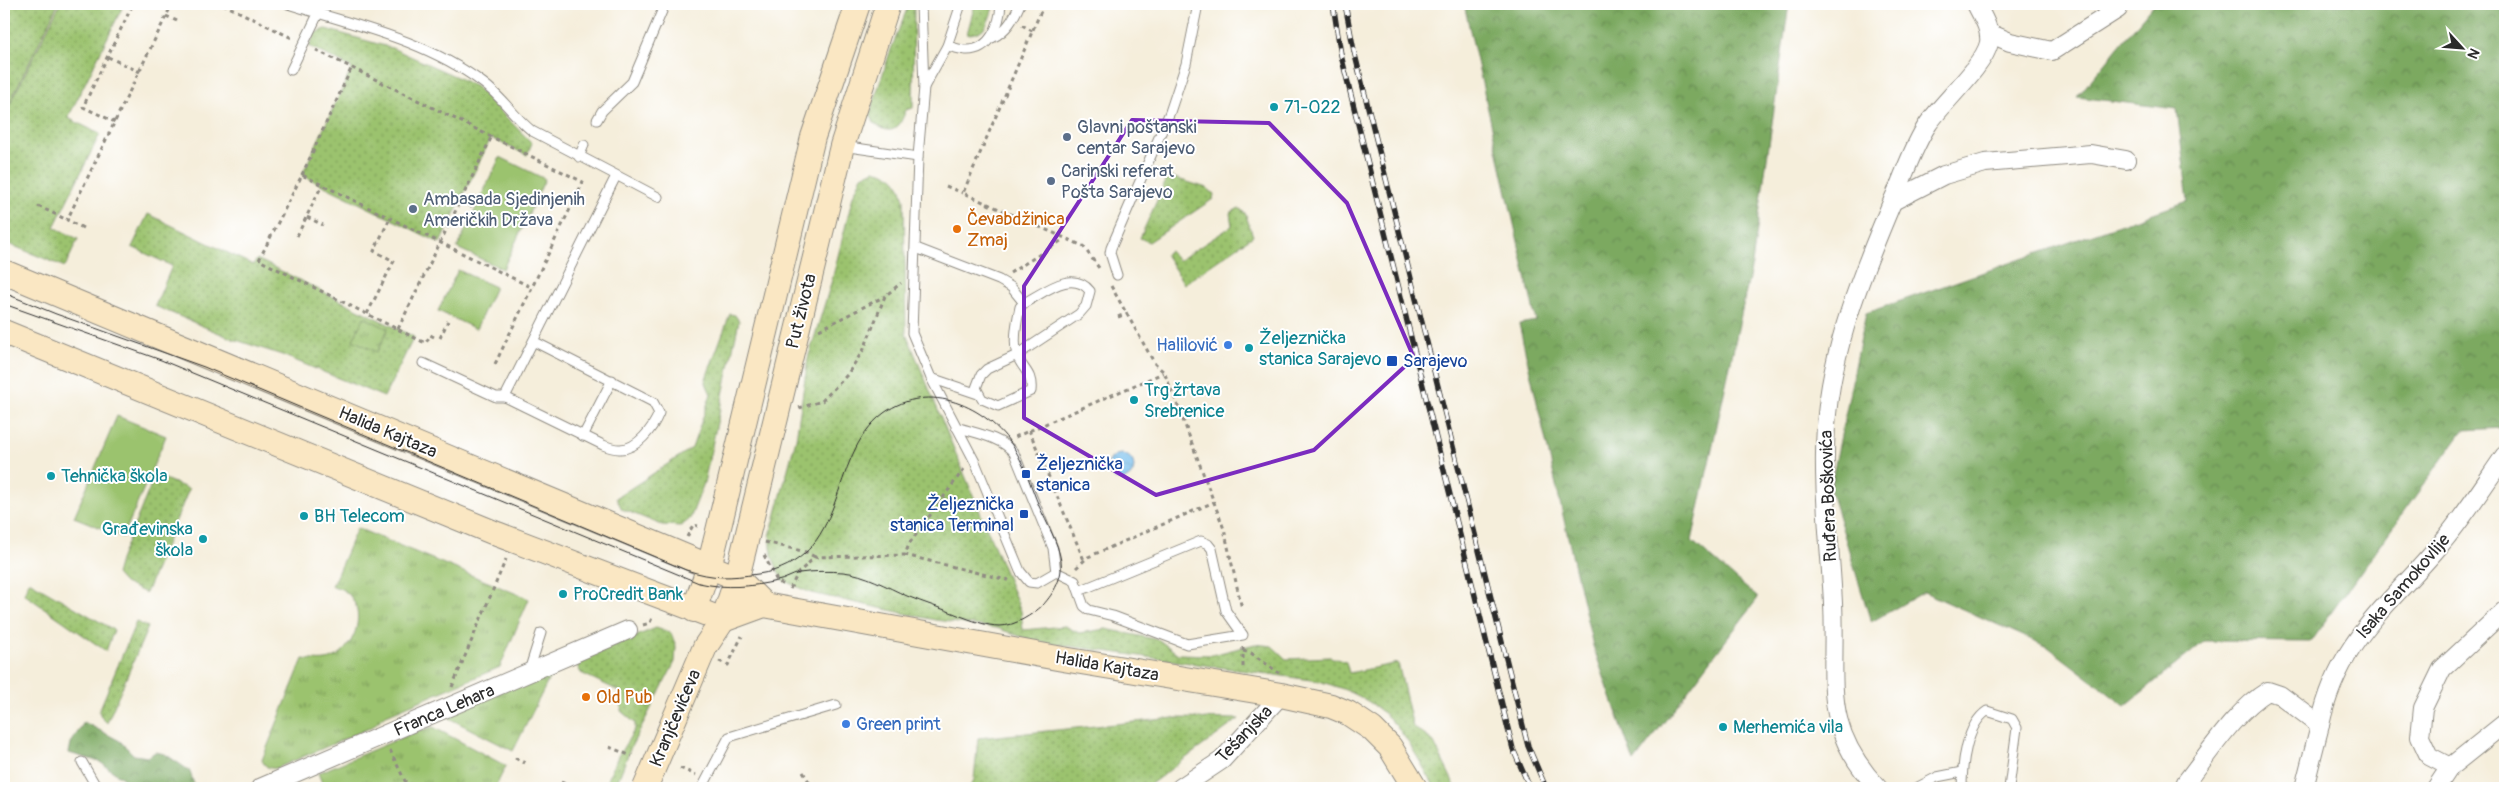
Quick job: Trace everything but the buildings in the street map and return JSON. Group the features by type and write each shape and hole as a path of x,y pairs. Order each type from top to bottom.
{"main road":[{"name":"Put života","path":"694,610 709,567 813,138 858,4"},
{"name":"Put života","path":"723,620 737,578 842,146 888,4"},
{"name":"Halida Kajtaza","path":"4,272 737,578 778,600 1063,659 1281,695 1331,706 1361,721 1390,747 1415,788"},
{"path":"4,332 216,420 694,610 723,620 778,600"},
{"name":"Kranjčevićeva","path":"694,610 705,647"},
{"name":"Kranjčevićeva","path":"645,788 705,647 723,620"}],"street":[{"path":"1976,4 1989,32 2010,42 2052,51 2118,9"},
{"name":"Ruđera Boškovića","path":"1878,788 1861,768 1847,745 1840,731 1834,710 1833,602 1824,456 1830,395 1844,334 1868,262 1924,130 1986,52 1989,43 1989,32"},
{"path":"1893,201 1944,175 1986,163 2091,154 2126,160"},
{"name":"Isaka Samokovlije","path":"2304,788 2332,683 2348,652 2369,622 2441,544 2505,455"},
{"path":"2450,767 2429,756 2420,737 2423,708 2442,669 2505,610"},
{"name":"Franca Lehara","path":"260,788 628,630"},
{"path":"2184,788 2186,782 2230,727 2256,698 2268,691 2280,695 2320,725"},
{"name":"Tešanjska","path":"1180,788 1222,760 1281,695"},
{"path":"2436,788 2450,767 2505,723"}],"lane":[{"path":"288,4 398,38 436,55 484,83 518,120 532,131 658,198"},
{"path":"597,120 602,111 632,82 665,4"},
{"path":"921,4 924,87 918,157 912,333 931,378 975,462 1020,571 1029,582 1037,583 1056,572"},
{"path":"924,87 947,46 961,4"},
{"path":"1001,4 1001,14"},
{"path":"990,39 1006,4"},
{"path":"947,46 967,50 979,48 1000,34 1013,20 1020,4"},
{"path":"1117,275 1110,253 1111,248 1170,112 1186,64 1198,4"},
{"path":"292,70 318,14"},
{"path":"579,157 584,145"},
{"path":"842,146 918,157"},
{"path":"505,397 616,176"},
{"path":"916,248 999,280 1011,287 1024,303"},
{"path":"931,378 978,394 987,403 998,406 1031,391 1030,376 1017,355 1019,315 1024,303 1068,280 1080,282 1090,292 1086,306 1079,314 1017,355 987,369 977,382 978,394"},
{"path":"423,363 496,397 505,397 603,445 621,449 637,443 655,423 659,413 653,402 534,341"},
{"path":"584,436 612,380"},
{"path":"956,427 992,439 1009,447 1014,453 1053,548 1056,572"},
{"path":"1056,572 1077,583 1079,591 1084,606 1089,610 1113,616 1163,635 1193,645 1243,635 1226,611 1212,549 1202,541 1079,591"},
{"path":"528,674 541,633"},
{"path":"702,788 729,737 836,705"},
{"path":"1962,788 1962,772 1971,734 1979,716 1986,711 2012,719 2017,728 2009,788"},
{"path":"82,762 96,788"},
{"path":"1916,788 1937,777 1962,772"}],"path":[{"path":"115,122 83,107 133,4"},
{"path":"66,220 172,4"},
{"path":"223,4 583,182 495,364"},
{"path":"963,193 1044,4"},
{"path":"166,16 177,21"},
{"path":"108,56 140,72"},
{"path":"352,67 302,175 259,260 426,343 430,335 434,337"},
{"path":"398,329 491,138"},
{"path":"302,175 533,288"},
{"path":"297,236 322,185"},
{"path":"946,186 1082,246 1103,274"},
{"path":"461,201 473,207"},
{"path":"38,206 84,228"},
{"path":"307,217 323,225"},
{"path":"367,314 394,261 374,251 390,218"},
{"path":"999,280 1064,238"},
{"path":"796,331 820,330 885,296 895,286 914,276"},
{"path":"1107,281 1128,313 1154,364 1164,372 1224,529 1242,610"},
{"path":"776,416 822,400 847,375 864,349 885,296"},
{"path":"1118,317 1128,313"},
{"path":"440,338 448,321"},
{"path":"1020,434 1164,372"},
{"path":"1028,430 1084,561"},
{"path":"906,555 909,544 962,470 975,462"},
{"path":"1069,578 1088,556 1214,502"},
{"path":"778,600 778,582 771,572 764,555 764,542 806,552 815,557 906,555 1007,580 1020,571"},
{"path":"442,710 509,552"},
{"path":"778,600 798,573 815,557"},
{"path":"628,630 650,623 661,598"},
{"path":"383,736 405,782 418,788"},
{"path":"609,747 632,756"},
{"path":"515,758 525,763"},
{"path":"803,772 813,788"},
{"path":"561,782 574,788"}],"highlighted area":[{"path":"1132,120 1269,123 1347,203 1414,358 1314,450 1156,495 1024,418 1024,286"}],"green space":[{"path":"4,4 58,4 4,114"},
{"path":"60,4 124,4 68,118 100,134 54,227 78,239 65,267 4,242 4,116"},
{"path":"909,4 914,4 913,108 906,110 898,126 894,129 886,130 874,123 870,113 890,52"},
{"path":"975,4 994,4 989,21 983,29 979,32 967,34"},
{"path":"1464,4 1789,4 1752,264 1692,541 1758,598 1634,762 1593,646 1519,324 1536,321"},
{"path":"2154,4 2505,4 2505,428 2463,430 2310,642 2205,641 2125,706 2048,647 1924,592 1871,622 1830,489 1866,313 2188,201 2177,109 2077,97"},
{"path":"326,29 392,48 476,87 532,143 527,155 491,138 440,243 302,175 352,68 309,46 315,33"},
{"path":"500,157 545,179 503,269 457,248"},
{"path":"874,170 895,179 904,200 906,333 1021,611 1023,630 1065,626 1079,633 1106,629 1159,640 1178,654 1212,655 1255,644 1272,646 1286,659 1330,657 1346,662 1349,673 1398,663 1413,727 1433,741 1456,788 1435,788 1401,733 1377,707 1361,697 1318,681 1033,641 997,628 935,620 811,593 782,580 772,556 770,536 796,439 808,358 832,280 853,196 862,176"},
{"path":"1168,176 1207,188 1214,194 1213,199 1149,242 1140,238"},
{"path":"1239,208 1245,213 1253,236 1184,284 1165,254 1170,251 1178,261 1232,226 1230,213"},
{"path":"148,214 253,265 257,259 414,337 384,397 282,355 233,339 155,306 172,266 132,247"},
{"path":"458,270 495,287 476,329 438,311"},
{"path":"730,314 735,315 739,321 704,483 690,519 681,526 662,525 622,509 616,498 692,448 711,394 705,381"},
{"path":"364,317 388,329 377,352 353,340"},
{"path":"117,416 166,436 123,537 74,517"},
{"path":"155,475 189,489 146,593 124,583 116,574"},
{"path":"357,528 529,599 500,667 384,716 372,727 277,768 270,768 262,760 303,659 322,660 333,658 348,646 353,637 358,618 353,600 346,592 332,586"},
{"path":"29,581 114,630 106,651 24,594"},
{"path":"136,622 148,627 107,723 101,717 99,711"},
{"path":"656,628 671,633 676,646 675,662 631,747 615,788 604,788 618,756 635,729 635,723 621,711 622,699 619,691 581,673 575,661"},
{"path":"547,670 551,675 513,751 443,715"},
{"path":"1174,718 1239,719 1148,786 1140,788 969,788 974,780 978,738"},
{"path":"84,722 120,741 134,755 148,757 155,752 165,754 190,771 195,788 126,788 125,780 100,762 69,753 71,743"},
{"path":"433,727 506,766 495,788 324,788 318,773 415,732"}],"water":[{"path":"1121,454 1130,458 1134,467 1130,476 1121,480 1112,476 1108,467 1112,458"}],"tram line":[{"path":"4,293 56,314 204,367 686,570 714,576 730,577 758,574 788,565 809,550 823,529 852,455 865,432 884,413 901,403 938,398 956,402 989,420 1003,433 1014,448 1052,533 1061,561 1061,573 1051,595 1039,609 1029,616 1006,626 989,625 973,621 907,596 868,578 851,573 821,571 799,573 780,580 748,586 728,587 699,583 161,360 4,304"}],"railway":[{"path":"1333,4 1341,55 1513,749 1530,788"},
{"path":"1345,4 1354,51 1528,746 1546,788"}],"place":[{"name":"71-022","path":"1274,107"},
{"name":"Glavni poštanski centar Sarajevo","path":"1067,137"},
{"name":"Carinski referat Pošta Sarajevo","path":"1051,181"},
{"name":"Ambasada Sjedinjenih Američkih Država","path":"413,209"},
{"name":"Čevabdžinica Zmaj","path":"957,229"},
{"name":"Halilović","path":"1228,345"},
{"name":"Željeznička stanica Sarajevo","path":"1249,348"},
{"name":"Sarajevo","path":"1392,361"},
{"name":"Trg žrtava Srebrenice","path":"1134,400"},
{"name":"Željeznička stanica","path":"1026,474"},
{"name":"Tehnička škola","path":"51,476"},
{"name":"Željeznička stanica Terminal","path":"1024,514"},
{"name":"BH Telecom","path":"304,516"},
{"name":"Građevinska škola","path":"203,539"},
{"name":"ProCredit Bank","path":"563,594"},
{"name":"Old Pub","path":"586,697"},
{"name":"Green print","path":"846,724"},
{"name":"Merhemića vila","path":"1723,727"}]}
